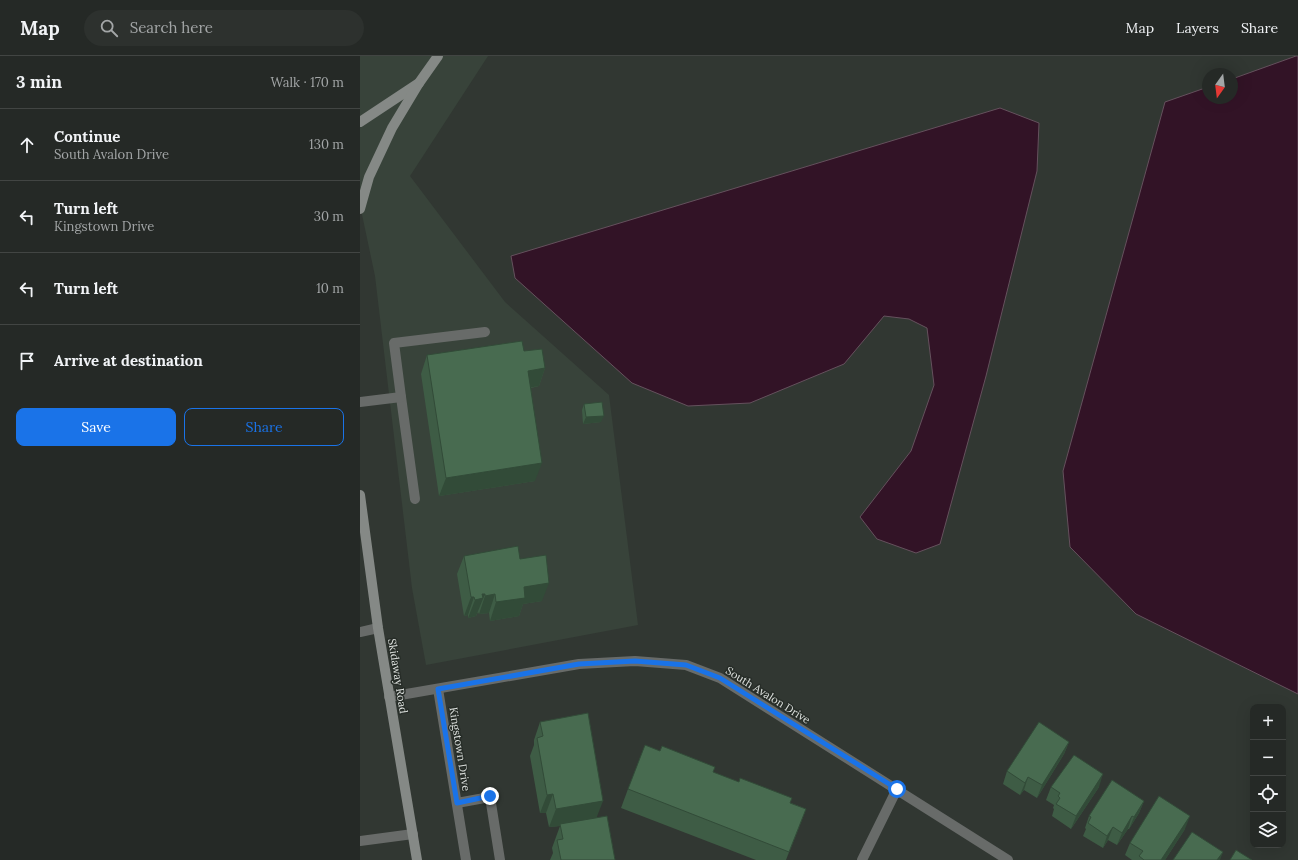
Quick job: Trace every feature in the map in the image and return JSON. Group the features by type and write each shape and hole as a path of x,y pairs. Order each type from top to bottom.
{"main road":[{"path":"360,209 368,177 392,128 419,82 438,56"},
{"path":"360,122 419,82"},
{"name":"Skidaway Road","path":"360,495 378,628 417,860"}],"street":[{"path":"415,499 394,343 485,332"},
{"path":"360,402 401,396"},
{"path":"360,632 378,628"},
{"name":"South Avalon Drive","path":"389,697 579,664 635,661 686,665 720,678 1008,860"},
{"name":"Kingstown Drive","path":"438,689 466,860"},
{"path":"862,860 897,789"},
{"path":"457,803 490,796 500,860"},
{"path":"360,840 412,834"}],"shaded area":[{"path":"360,56 488,56 410,176 505,302 609,395 638,625 426,665 412,588 375,276 360,205"},
{"path":"1298,56 1298,694 1136,614 1070,547 1063,471 1165,102 1202,89 1202,104 1238,104 1238,77"},
{"path":"1000,108 1039,123 1037,171 986,376 940,544 916,553 877,539 860,517 911,451 934,385 927,328 909,319 884,316 844,364 750,403 688,406 632,383 515,278 511,256"}],"building":[{"path":"522,341 524,351 542,349 545,368 528,371 542,463 446,478 427,355"},
{"path":"602,402 604,416 586,417 584,404"},
{"path":"518,546 520,559 546,555 549,583 524,587 525,598 496,602 495,594 485,596 485,594 482,594 483,598 475,600 474,597 471,597 464,556"},
{"path":"588,713 603,801 556,809 553,794 547,795 537,738 543,736 540,722"},
{"path":"1039,722 1069,742 1042,785 1028,777 1025,783 1007,771"},
{"path":"645,745 660,751 662,746 715,767 713,772 739,782 740,778 792,798 790,803 806,809 789,852 628,789"},
{"path":"1074,755 1103,774 1076,816 1056,804 1060,798 1058,796 1060,793 1051,787"},
{"path":"1112,780 1144,801 1134,817 1132,816 1122,833 1113,827 1107,836 1088,823 1091,817 1089,816"},
{"path":"1159,796 1190,816 1161,860 1144,860 1139,856 1143,851 1130,843"},
{"path":"607,816 615,860 561,860 557,840 563,839 560,824"},
{"path":"1192,832 1223,852 1217,860 1173,860"},
{"path":"1236,850 1252,860 1230,860"}],"route":[{"path":"490,796 457,803 438,689 579,664 635,661 686,665 720,678 897,789"}]}
